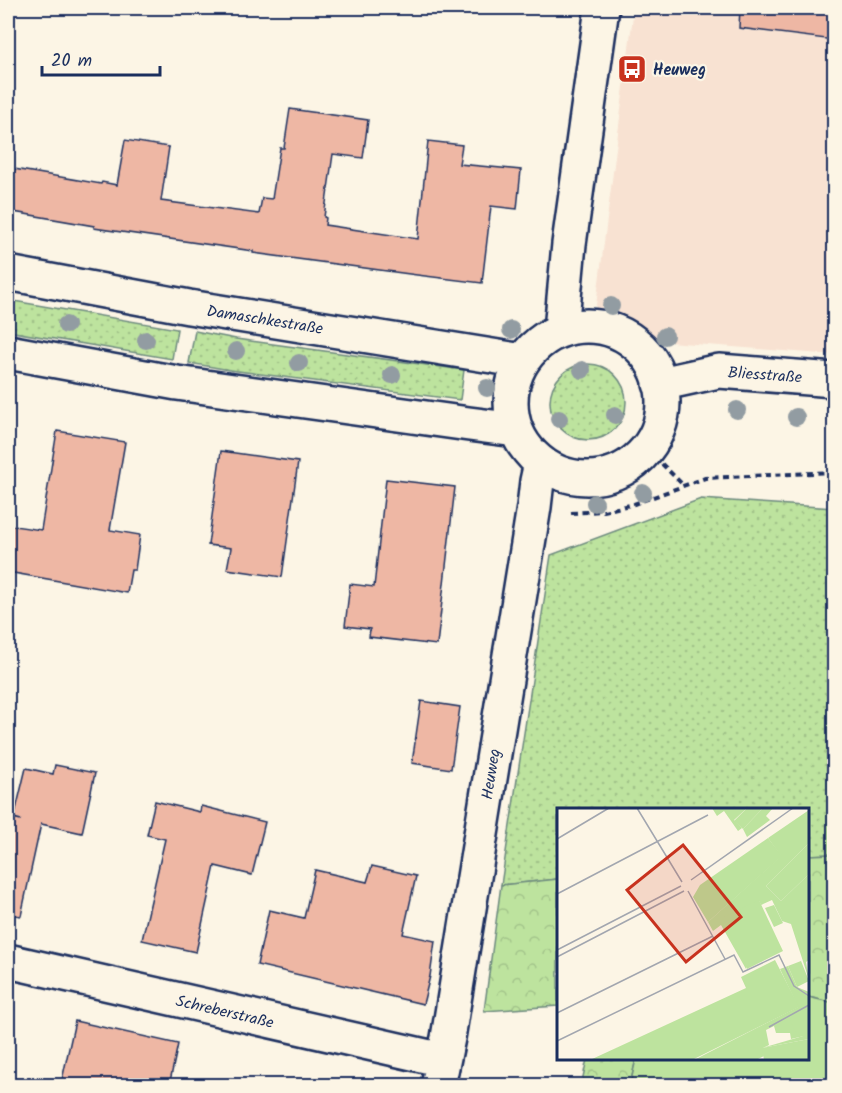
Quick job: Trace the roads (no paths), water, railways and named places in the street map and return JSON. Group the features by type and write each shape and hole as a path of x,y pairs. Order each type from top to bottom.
{"street":[{"path":"561,330 569,244 602,8"},
{"name":"Damaschkestraße","path":"8,273 189,307 523,361"},
{"path":"577,326 595,327 617,333 637,345 652,362 660,384 663,402 654,439 637,459 625,468 605,476 582,478 561,473 541,463 527,448 516,430 511,407 513,383 523,361 536,346 561,330 577,326"},
{"path":"8,352 177,383 516,430"},
{"name":"Bliesstraße","path":"660,384 719,371 834,380"},
{"name":"Heuweg","path":"441,1073 541,463"},
{"name":"Schreberstraße","path":"8,961 441,1073"}],"place":[{"name":"Heuweg","path":"632,69"}]}
